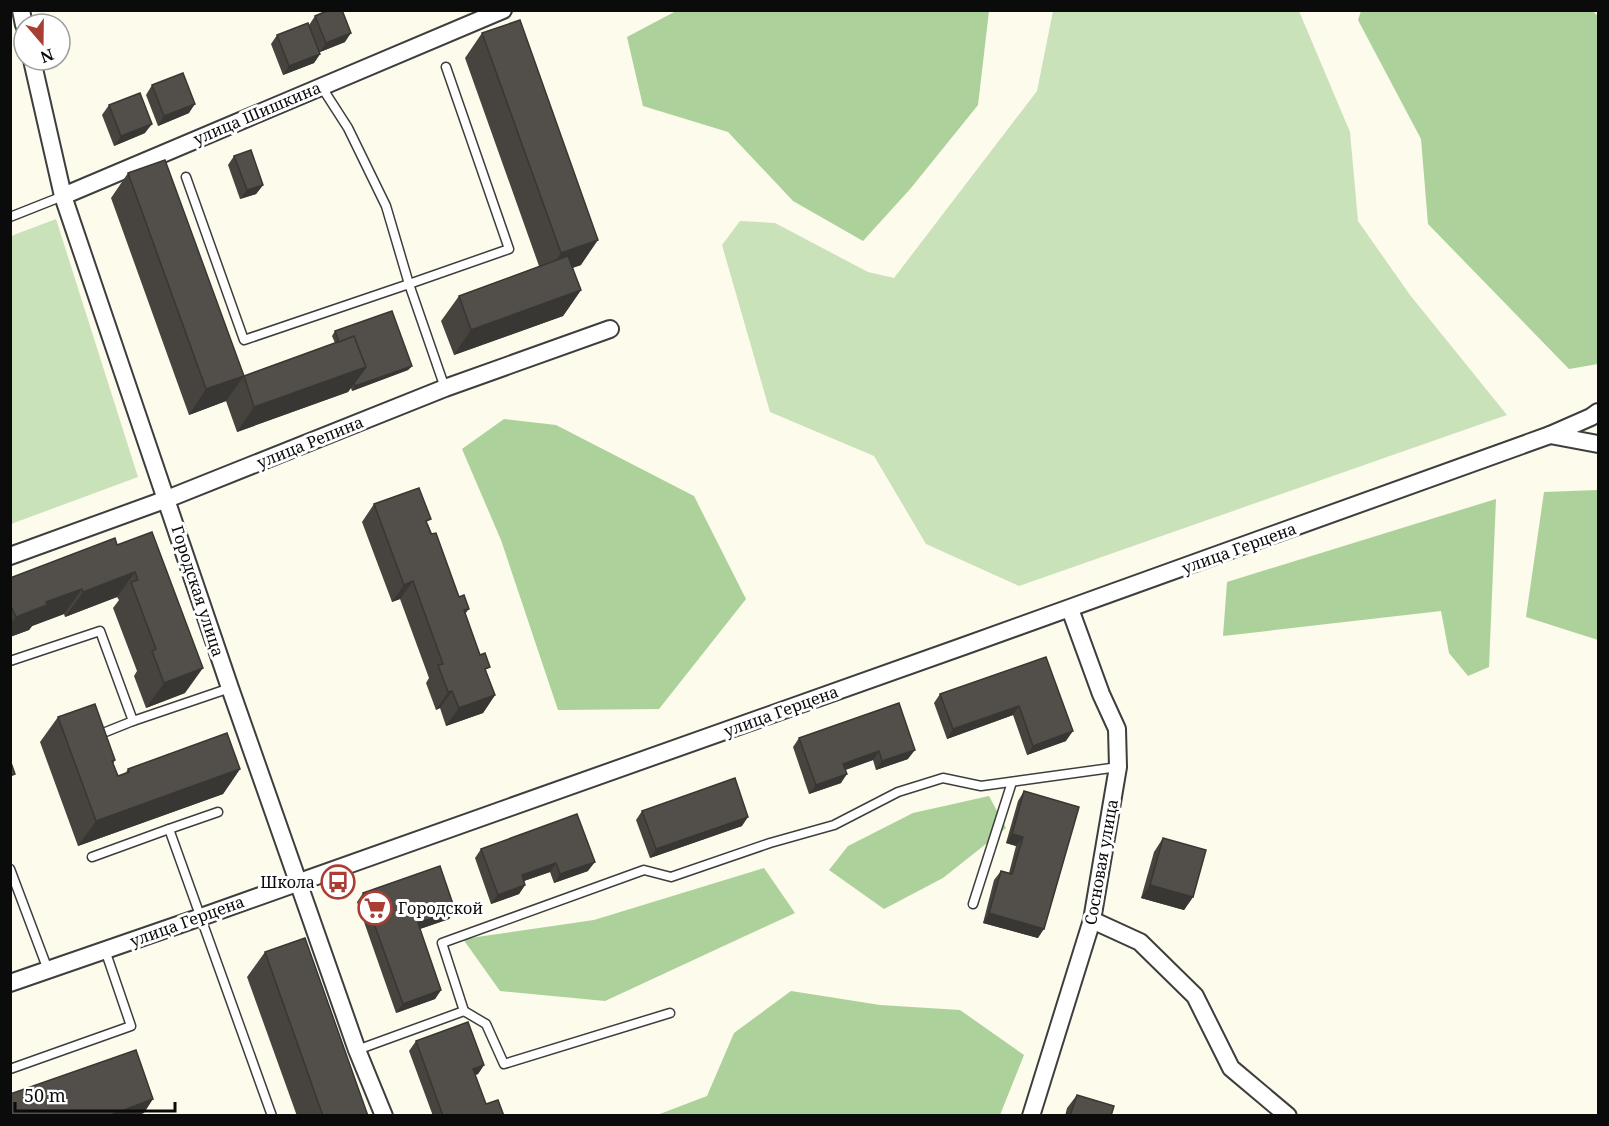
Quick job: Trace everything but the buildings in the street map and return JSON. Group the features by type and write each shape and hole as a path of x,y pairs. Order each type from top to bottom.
{"street":[{"name":"улица Шишкина","path":"63,196 503,10"},
{"name":"Городская улица","path":"35,72 63,196 230,688 357,1050 384,1116"},
{"name":"улица Репина","path":"10,556 167,499 445,388 610,329"},
{"name":"улица Герцена","path":"10,982 201,917 1070,609 1550,435 1599,412"},
{"path":"1550,435 1599,444"},
{"name":"Сосновая улица","path":"1031,1116 1092,920 1118,767 1117,729 1101,694 1070,609"},
{"path":"1092,920 1140,942 1195,996 1231,1068 1288,1116"}],"lane":[{"path":"186,177 244,340 509,249 446,67"},
{"path":"321,86 348,128 386,206 409,284 445,388"},
{"name":"улица Шишкина","path":"10,217 63,196"},
{"path":"10,662 100,631 133,722"},
{"path":"101,745 97,734 230,688"},
{"path":"670,1012 504,1064 486,1024 464,1011 442,943 644,870 671,877 770,843 834,825 898,792 943,778 981,786 1118,767"},
{"path":"973,904 1012,782"},
{"path":"92,857 218,812"},
{"path":"169,828 272,1116"},
{"path":"10,869 48,970"},
{"path":"10,1069 131,1026 105,950"},
{"path":"357,1050 464,1011"}],"green space":[{"path":"1591,10 1598,16 1598,364 1569,369 1428,224 1421,139 1358,20 1361,11"},
{"path":"676,11 989,11 978,105 911,188 863,241 793,201 728,132 643,106 627,37"},
{"path":"1053,11 1299,11 1350,132 1358,221 1410,295 1507,415 1019,586 926,544 874,456 770,412 722,245 740,221 775,223 868,272 894,278 1037,91"},
{"path":"56,219 138,477 11,524 11,236"},
{"path":"504,419 556,425 694,496 746,599 659,709 558,710 501,540 462,449"},
{"path":"1598,490 1598,640 1526,617 1544,492"},
{"path":"1496,499 1489,667 1468,676 1449,653 1441,611 1223,636 1227,582"},
{"path":"989,796 1006,828 943,878 884,909 829,870 848,846 913,813"},
{"path":"764,868 795,913 605,1001 500,991 463,939 594,920"},
{"path":"791,991 880,1005 960,1010 1024,1055 1000,1115 657,1115 707,1096 734,1033"}],"place":[{"name":"Школа","path":"338,882"},
{"name":"Городской","path":"375,908"}]}
